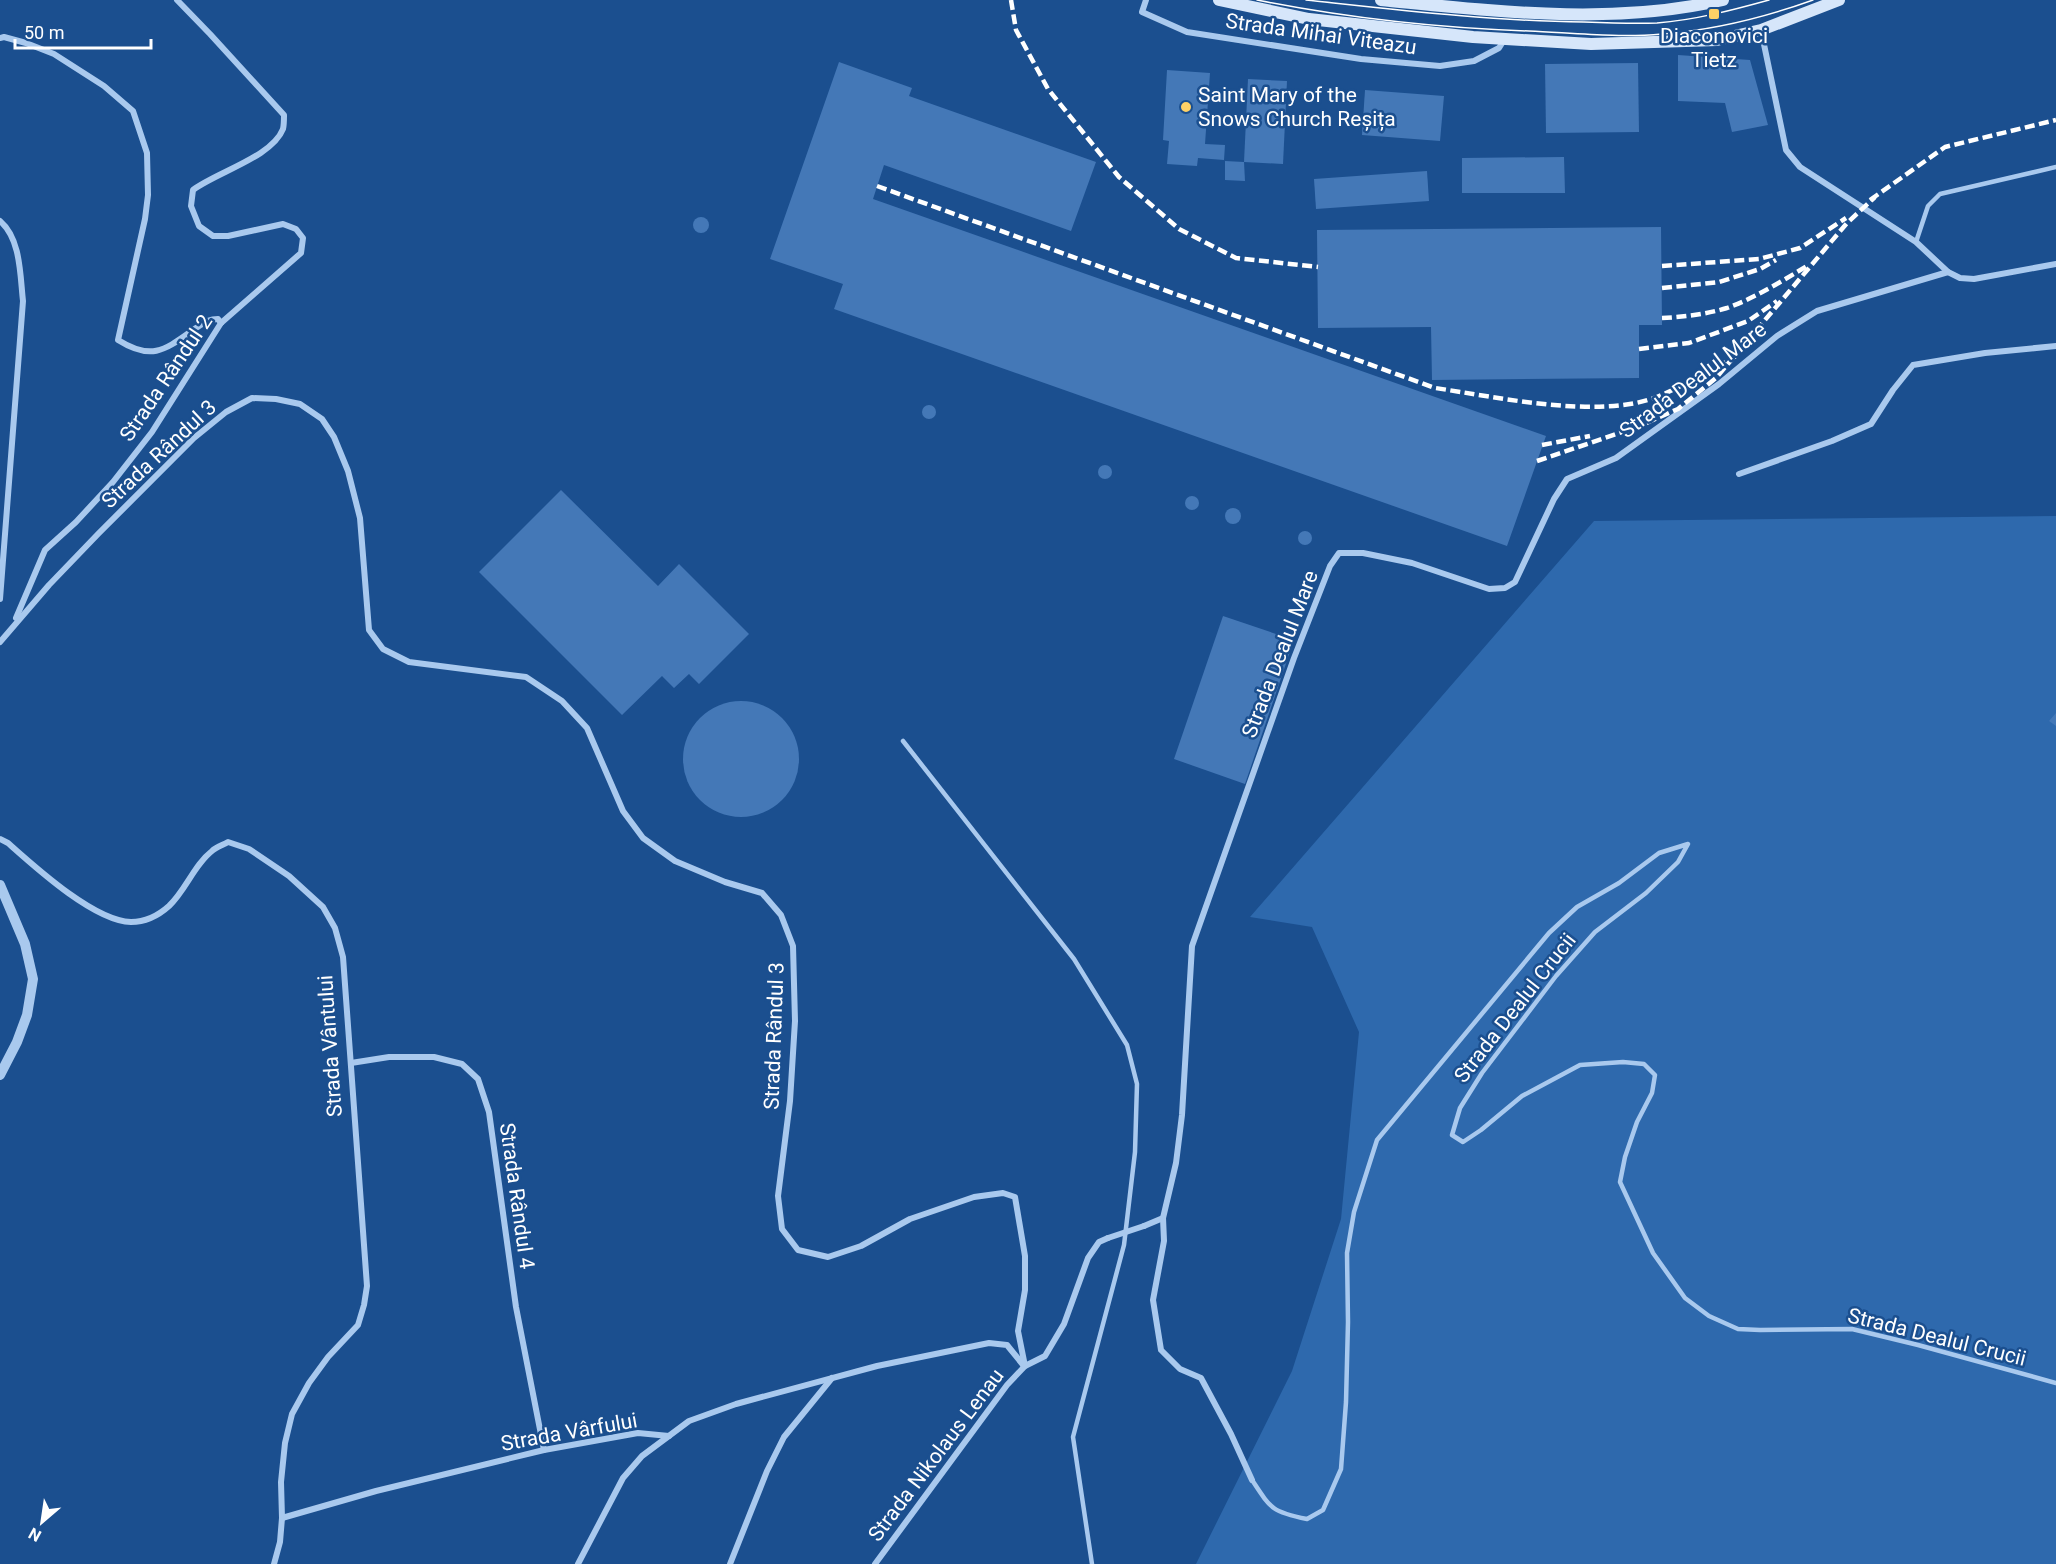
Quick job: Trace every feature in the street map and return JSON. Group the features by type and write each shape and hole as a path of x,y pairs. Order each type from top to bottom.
{"main road":[{"path":"1219,0 1309,18 1504,39 1591,44 1717,40 1761,30 1839,0"},
{"path":"1382,0 1476,9 1605,15 1676,10 1723,0"}],"street":[{"name":"Strada Rândul 2","path":"13,626 45,550 76,522 113,482 152,432 221,323 301,253 303,238 296,229 283,224 228,236 213,236 199,226 190,206 193,190 206,180 259,154 274,142 283,129 284,115 177,0"},
{"name":"Strada Mihai Viteazu","path":"1146,0 1142,12 1187,32 1361,59 1440,66 1474,61 1499,48 1504,39"},
{"path":"1761,30 1786,150 1800,167 1916,242 1948,272 1960,278 1974,279 2056,264"},
{"path":"0,38 26,43 54,54 104,86 134,111 147,153 148,195 145,219 118,340 132,349 146,353 169,347 209,320 218,320 221,323"},
{"path":"0,221 8,227 17,255 23,301 0,599"},
{"name":"Strada Dealul Mare","path":"1163,1218 1176,1163 1182,1114 1192,946 1294,658 1330,566 1339,553 1363,553 1412,563 1489,589 1505,588 1515,582 1554,499 1567,480 1616,458 1719,384 1777,336 1817,311 1948,272"},
{"path":"1739,474 1832,441 1871,424 1913,365 1985,353 2056,346"},
{"name":"Strada Rândul 3","path":"0,642 49,585 99,533 194,438 226,412 252,398 276,399 300,404 322,419 334,437 348,471 360,518 369,630 382,649 409,662 526,677 562,701 586,728 623,811 643,838 675,861 725,882 762,893 781,915 793,946 795,1021 790,1101 778,1196 782,1229 798,1250 828,1257 861,1246 910,1220 974,1197 1003,1192 1015,1197 1025,1256 1025,1290 1018,1331 1025,1366"},
{"name":"Strada Vântului","path":"0,839 8,843 49,879 77,898 107,916 131,922 152,918 169,906 212,851 228,842 249,849 289,876 323,908 335,928 343,957 367,1286 358,1325 328,1357 309,1383 292,1414 282,1463 280,1482 282,1518 280,1542 274,1564"},
{"path":"0,885 25,944 33,979 27,1015 17,1042 0,1075"},
{"name":"Strada Rândul 4","path":"351,1063 390,1057 434,1057 462,1064 478,1079 489,1112 516,1307 544,1450"},
{"name":"Strada Nikolaus Lenau","path":"875,1564 989,1408 1025,1366 1045,1356 1064,1324 1088,1258 1099,1242 1163,1218"},
{"name":"Strada Dealul Crucii","path":"1163,1218 1164,1241 1154,1300 1161,1350 1180,1369 1201,1378 1252,1480"},
{"name":"Strada Vârfului","path":"282,1518 376,1491 544,1450 638,1433 669,1436 689,1421 736,1404 877,1366 989,1343 1007,1345 1025,1366"},
{"path":"730,1564 767,1471 784,1437 833,1378"},
{"path":"578,1564 623,1478 642,1456 669,1436"}],"lane":[{"path":"1916,242 1928,206 1940,194 2056,167"},
{"path":"903,741 1074,959 1127,1046 1137,1084 1135,1152 1124,1245 1074,1437 1092,1564"},
{"name":"Strada Dealul Crucii","path":"1252,1480 1267,1504 1284,1514 1307,1520 1323,1510 1341,1468 1346,1402 1347,1253 1354,1212 1377,1140 1550,933 1577,907 1619,883 1659,853 1688,844 1678,862 1646,893 1595,932 1556,976 1482,1073 1460,1108 1452,1135 1462,1142 1481,1130 1522,1096 1580,1065 1623,1062 1644,1064 1655,1075 1652,1093 1637,1122 1625,1157 1620,1182 1653,1253 1685,1298 1708,1316 1738,1329 1852,1329 2056,1383"}],"shaded area":[{"path":"2056,516 2056,1564 1196,1564 1292,1371 1341,1219 1359,1032 1312,927 1250,917 1594,521"}],"building":[{"path":"1678,55 1750,60 1768,125 1732,132 1725,103 1678,101"},
{"path":"839,62 912,88 909,96 1096,162 1071,231 884,165 873,199 1546,436 1507,546 834,309 843,284 770,259"},
{"path":"1638,63 1639,132 1546,133 1545,64"},
{"name":"Saint Mary of the Snows Church Reșița","path":"1167,70 1210,73 1205,144 1225,145 1224,160 1198,158 1197,166 1167,164 1169,141 1163,140"},
{"path":"1248,79 1287,81 1283,164 1244,162"},
{"path":"1365,90 1444,96 1440,141 1362,135"},
{"path":"1564,157 1565,193 1462,193 1462,158"},
{"path":"1225,161 1244,162 1245,181 1225,180"},
{"path":"1427,171 1429,201 1316,209 1314,179"},
{"path":"701,217 707,219 709,225 707,231 701,233 695,231 693,225 695,219"},
{"path":"1661,227 1662,325 1639,325 1639,378 1432,380 1431,327 1318,328 1317,230"},
{"path":"929,405 934,407 936,412 934,417 929,419 924,417 922,412 924,407"},
{"path":"1105,465 1110,467 1112,472 1110,477 1105,479 1100,477 1098,472 1100,467"},
{"path":"561,490 658,586 679,564 749,634 699,684 689,674 674,688 662,676 622,715 479,572"},
{"path":"1189,496 1195,496 1199,503 1195,510 1189,510 1185,506 1185,500"},
{"path":"1230,508 1236,508 1241,516 1239,522 1230,524 1225,519 1225,513"},
{"path":"1305,531 1310,533 1312,538 1310,543 1305,545 1300,543 1298,538 1300,533"},
{"path":"1223,616 1294,640 1245,784 1174,759"},
{"path":"741,701 763,705 782,718 795,737 799,759 795,781 782,800 763,813 741,817 719,813 700,800 687,781 683,759 687,737 700,718 719,705"},
{"path":"2056,713 2056,726 2049,721"}],"tram line":[{"path":"1257,0 1325,12 1427,25 1629,36 1719,26 1757,18 1813,0"},
{"path":"1306,0 1480,17 1639,23 1671,22 1700,17 1769,0"}],"railway":[{"path":"1011,0 1016,30 1048,89 1119,177 1179,229 1236,258 1318,267"},
{"path":"1870,200 1945,147 2056,120"},
{"path":"877,186 1435,388 1516,401 1604,407 1654,398 1736,356"},
{"path":"1537,461 1637,427 1678,409 1716,378 1847,223 1875,197"},
{"path":"1662,266 1759,259 1800,248 1846,218"},
{"path":"1662,288 1719,282 1760,269 1776,260"},
{"path":"1662,318 1695,315 1727,308 1758,294 1807,266"},
{"path":"1639,349 1689,343 1748,321 1777,301"},
{"path":"1542,445 1590,436"}],"place":[{"name":"Diaconovici Tietz","path":"1714,14"},
{"name":"Saint Mary of the Snows Church Reșița","path":"1186,107"}]}
